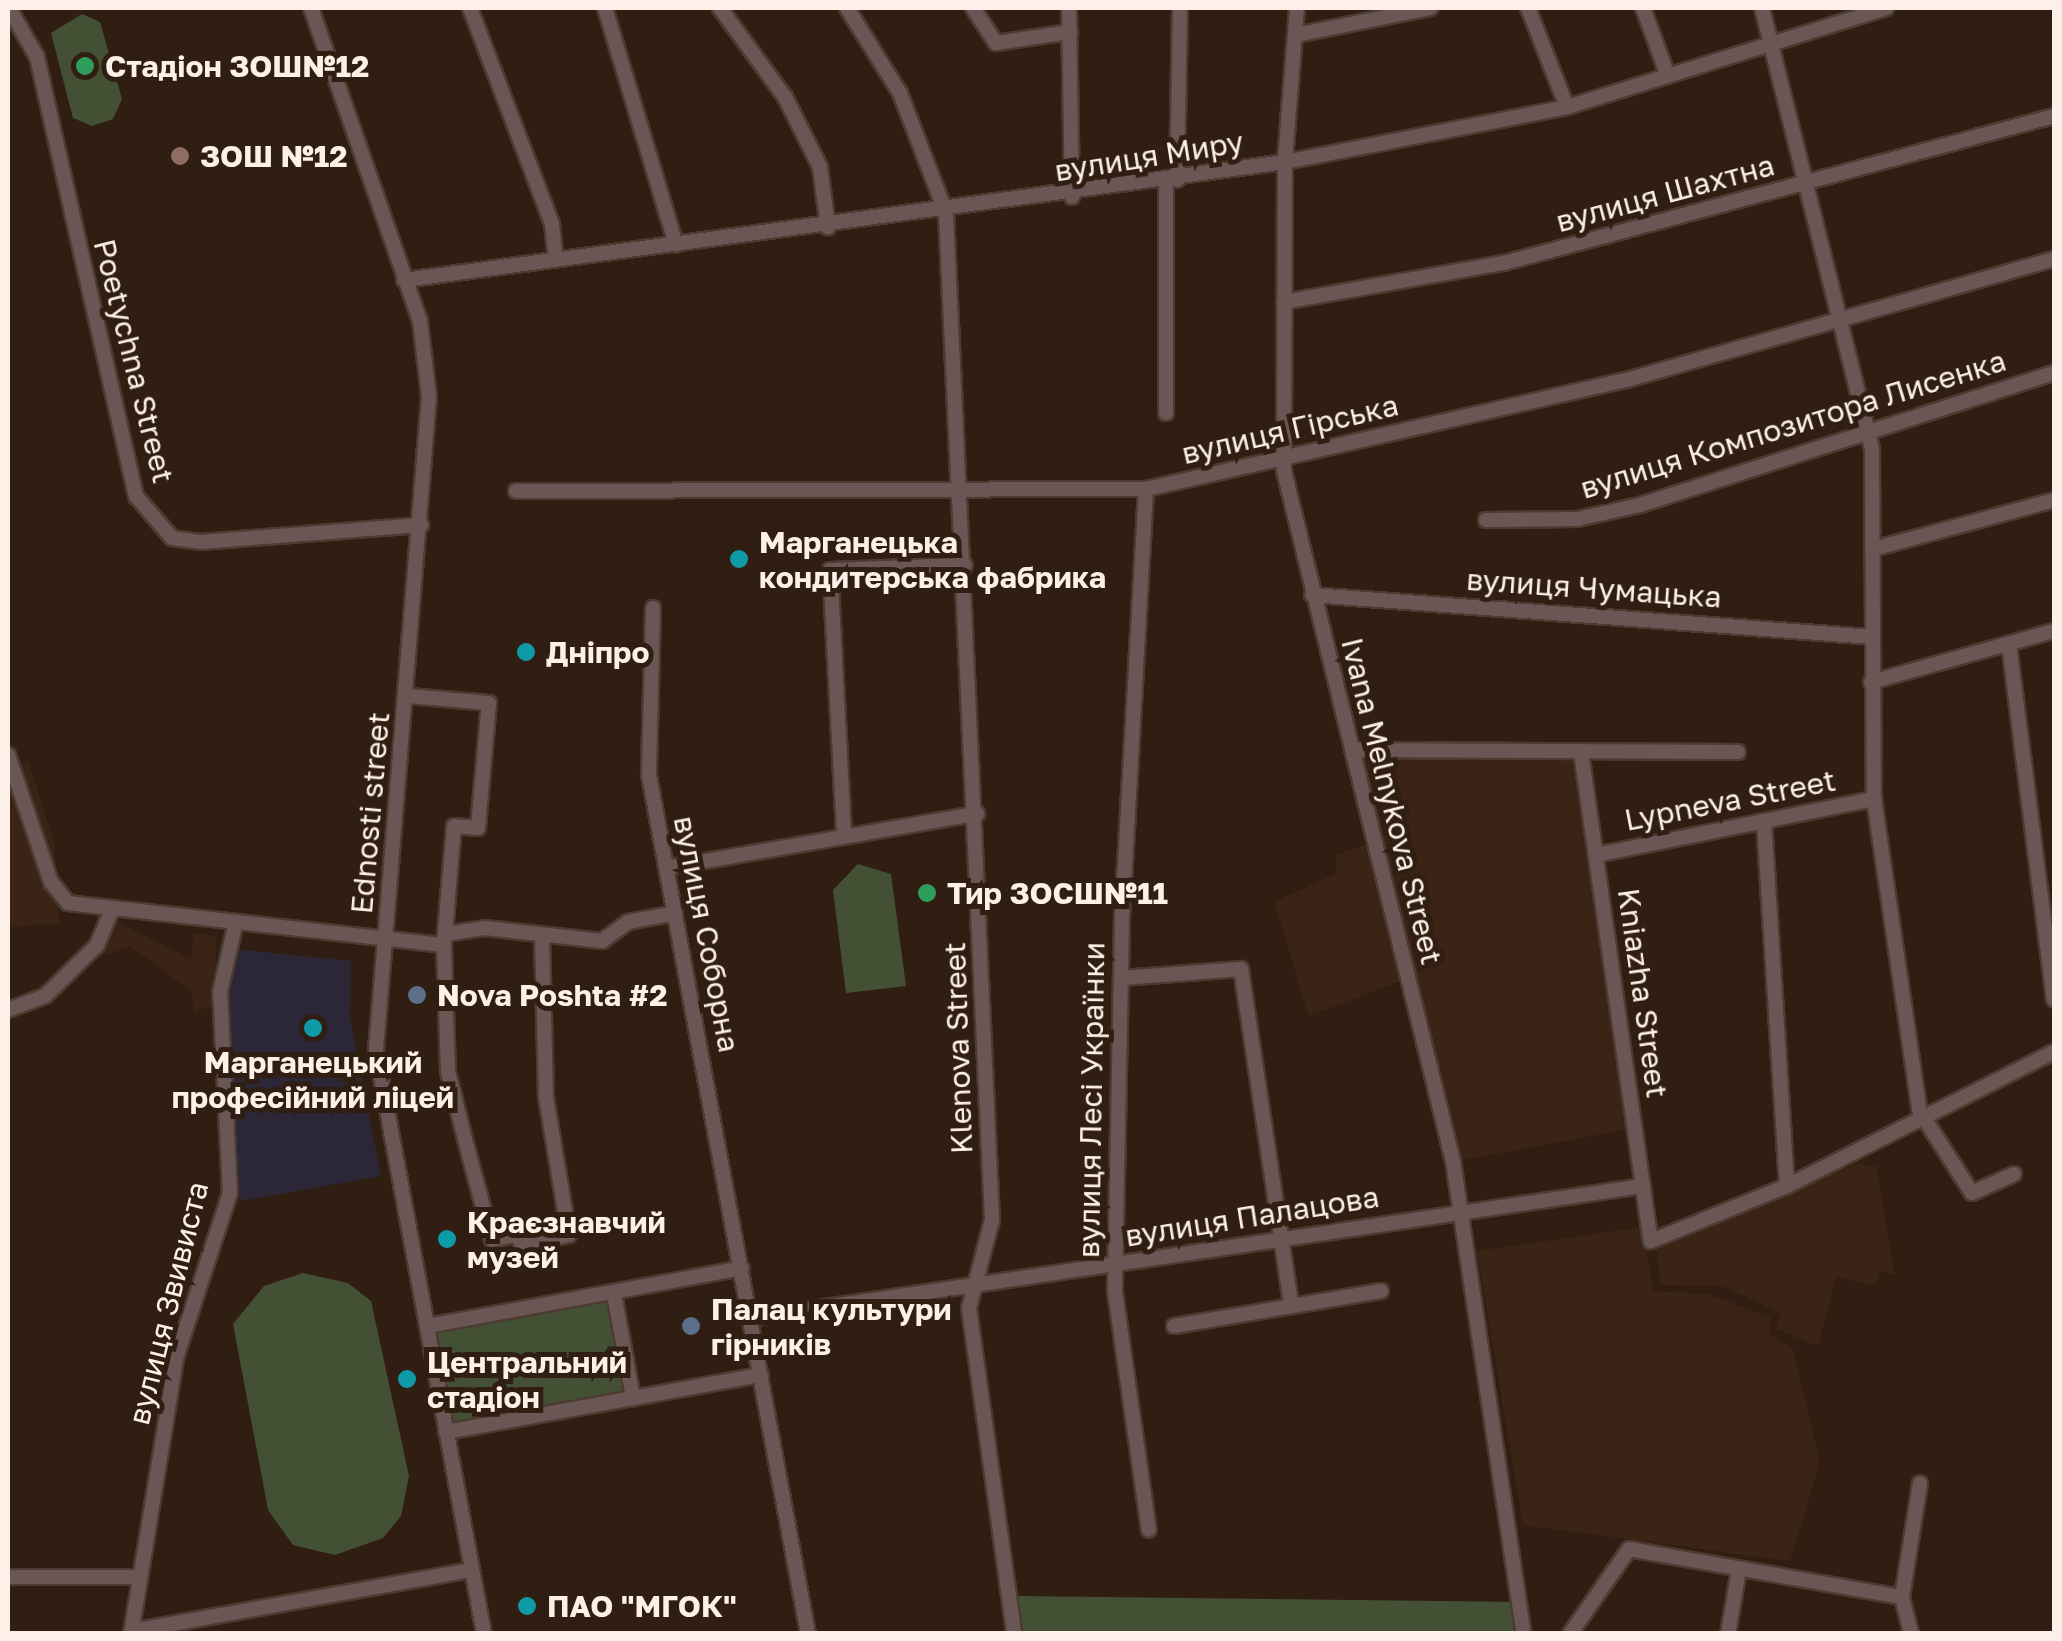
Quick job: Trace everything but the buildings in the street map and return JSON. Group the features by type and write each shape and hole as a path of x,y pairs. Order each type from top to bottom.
{"street":[{"name":"Ednosti street","path":"311,8 404,280 429,397 409,696 376,1050 484,1634"},
{"path":"470,8 552,224 556,260"},
{"path":"605,8 676,245"},
{"path":"720,8 806,138 828,228"},
{"name":"Klenova Street","path":"847,8 900,93 946,213 977,814 992,1220 970,1282 1014,1634"},
{"path":"973,8 996,43 1070,32"},
{"path":"1069,8 1072,197"},
{"path":"1166,413 1180,8"},
{"name":"Ivana Melnykova Street","path":"1297,8 1285,162 1283,460 1460,1212 1524,1634"},
{"path":"1296,35 1430,8"},
{"path":"1528,8 1567,108"},
{"path":"1644,8 1668,76"},
{"path":"1762,8 1803,185 1868,428 1873,550 1874,799 1922,1119 1972,1193 2014,1174"},
{"name":"вулиця Миру","path":"404,280 1072,197 1285,162 1567,108 1886,8"},
{"name":"Poetychna Street","path":"12,12 37,56 136,496 172,538 186,540 421,526"},
{"name":"вулиця Шахтна","path":"1284,302 1504,263 2054,116"},
{"name":"вулиця Гірська","path":"516,491 1146,489 1283,460 1841,319 2054,260"},
{"name":"вулиця Композитора Лисенка","path":"1486,520 1578,518 1640,505 1868,428 2054,373"},
{"name":"вулиця Лесі Українки","path":"1146,489 1122,978 1115,1265 1150,1530"},
{"path":"1873,550 2054,500"},
{"path":"844,832 830,570 965,565"},
{"name":"вулиця Чумацька","path":"1312,595 1872,637"},
{"name":"вулиця Соборна","path":"653,608 649,775 808,1634"},
{"path":"1871,682 2054,632"},
{"path":"2010,644 2054,998"},
{"path":"409,696 489,703 478,828 454,826 445,939 448,1072 492,1240 517,1234 522,1246 570,1235 546,1098 542,936"},
{"path":"1353,750 1738,752"},
{"name":"Kniazha Street","path":"1581,752 1650,1241 1787,1186"},
{"path":"8,755 51,882 68,903 110,914 386,939 542,936 602,941 628,922 674,913"},
{"name":"Lypneva Street","path":"1596,854 1874,799"},
{"path":"666,868 844,832 977,814"},
{"path":"1764,821 1787,1186 2054,1052"},
{"path":"8,1010 58,984 97,945 110,914"},
{"name":"вулиця Звивиста","path":"132,1632 176,1358 230,1193 220,992 234,926"},
{"path":"1122,978 1241,969 1291,1304"},
{"name":"вулиця Палацова","path":"751,1318 970,1282 1115,1265 1642,1186"},
{"path":"427,1326 742,1268"},
{"path":"1174,1326 1381,1291"},
{"path":"614,1294 633,1398"},
{"path":"446,1432 761,1375"},
{"path":"1911,1634 1902,1597 1920,1483"},
{"path":"1570,1634 1629,1549 1902,1597"},
{"path":"1728,1634 1739,1569"},
{"path":"132,1632 217,1627 472,1570"},
{"path":"8,1576 140,1577"}],"shaded area":[{"path":"1360,755 1578,757 1629,1129 1458,1161"},
{"path":"29,762 54,843 59,923 8,927 8,768"},
{"path":"1370,843 1403,980 1309,1016 1274,902 1337,873 1335,855"},
{"path":"115,921 191,959 194,933 216,936 215,1004 194,1013 191,990 129,946 105,955 101,922"},
{"path":"234,949 351,961 350,1018 381,1176 241,1201 227,1165 223,999"},
{"path":"1859,1163 1877,1167 1895,1275 1879,1271 1876,1286 1836,1277 1818,1346 1776,1329 1781,1313 1722,1286 1660,1285 1657,1248"},
{"path":"1642,1227 1653,1291 1707,1294 1770,1317 1770,1335 1793,1349 1820,1463 1790,1561 1523,1525 1477,1251"}],"green space":[{"name":"Стадіон ЗОШ№12","path":"82,14 100,22 122,99 113,119 92,126 73,118 51,33"},
{"path":"858,864 891,874 906,986 846,993 833,890"},
{"path":"303,1273 348,1283 371,1301 409,1476 401,1516 383,1538 335,1555 293,1545 268,1510 233,1324 264,1286"},
{"path":"610,1298 626,1392 450,1423 434,1329"},
{"path":"1009,1596 1522,1602 1524,1633 1014,1633"}],"place":[{"name":"Стадіон ЗОШ№12","path":"85,66"},
{"name":"ЗОШ №12","path":"180,156"},
{"name":"Марганецька кондитерська фабрика","path":"739,559"},
{"name":"Дніпро","path":"526,652"},
{"name":"Тир ЗОСШ№11","path":"927,893"},
{"name":"Nova Poshta #2","path":"417,995"},
{"name":"Марганецький професійний ліцей","path":"313,1028"},
{"name":"Краєзнавчий музей","path":"447,1239"},
{"name":"Палац культури гірників","path":"691,1326"},
{"name":"Центральний стадіон","path":"407,1379"},
{"name":"ПАО \"МГОК\"","path":"527,1606"}]}
